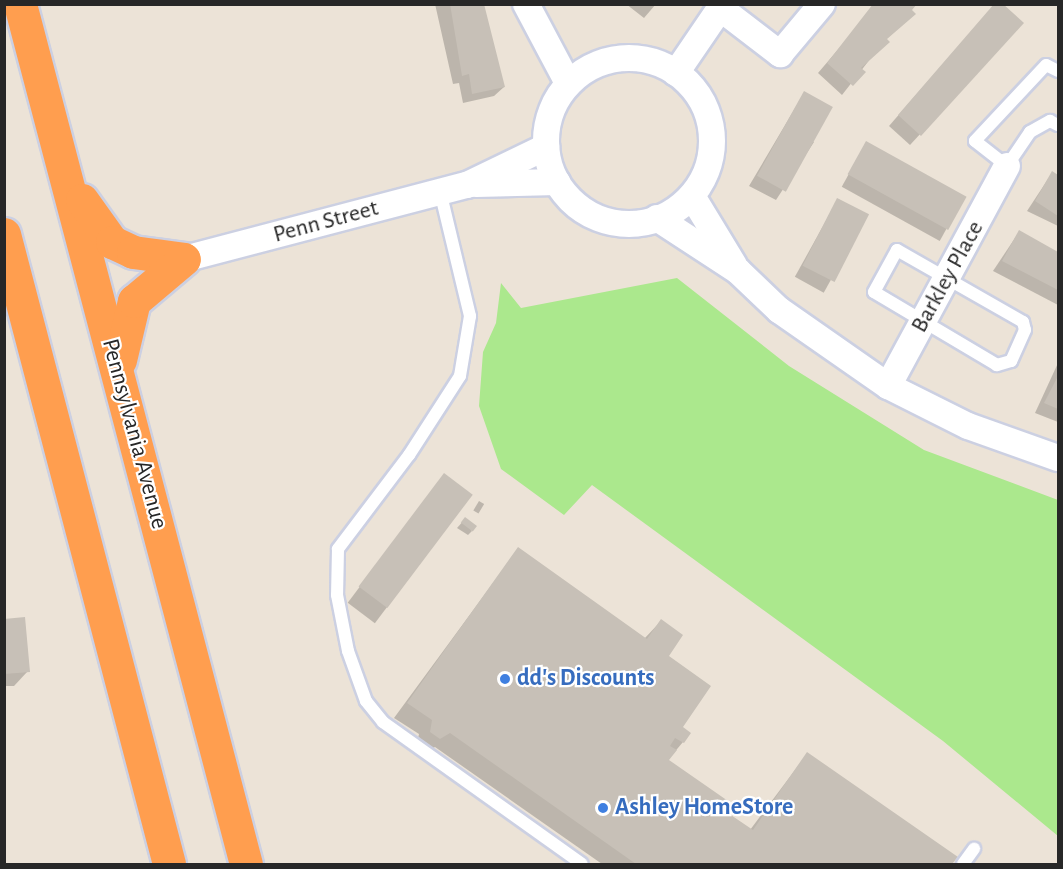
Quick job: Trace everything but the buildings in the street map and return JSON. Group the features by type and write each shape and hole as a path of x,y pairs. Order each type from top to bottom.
{"highway":[{"name":"Pennsylvania Avenue","path":"20,4 246,864"},
{"path":"63,166 112,242 132,252 184,259"},
{"path":"4,234 169,864"},
{"path":"118,376 129,309 184,259"}],"street":[{"path":"526,4 568,83"},
{"path":"676,73 722,6 780,54 822,4"},
{"path":"621,58 648,60 676,73 702,101 710,128 708,166 692,196 657,218 622,223 595,216 574,203 556,182 546,147 551,111 568,83 588,68 621,58"},
{"name":"Penn Street","path":"467,185 546,147"},
{"name":"Barkley Place","path":"888,386 1007,166"},
{"name":"Penn Street","path":"184,259 467,185 556,182"},
{"path":"692,196 738,271"},
{"path":"657,218 738,271 787,316 888,386 968,426 1059,458"}],"lane":[{"path":"1059,71 1046,65 975,141 1007,166 1030,132 1050,121 1059,125"},
{"path":"441,191 470,316 462,365 447,400 338,549 337,595 348,651 366,701 383,722 582,864"},
{"path":"897,250 946,282 1023,322 1025,330 1011,361 997,365 874,292 897,250"},
{"path":"963,864 974,849"}],"green space":[{"path":"677,278 789,366 924,450 1058,500 1058,836 943,741 592,485 564,515 501,469 479,406 483,352 496,323 501,283 521,308"}],"place":[{"name":"dd's Discounts","path":"505,679"},
{"name":"Ashley HomeStore","path":"603,808"}]}
